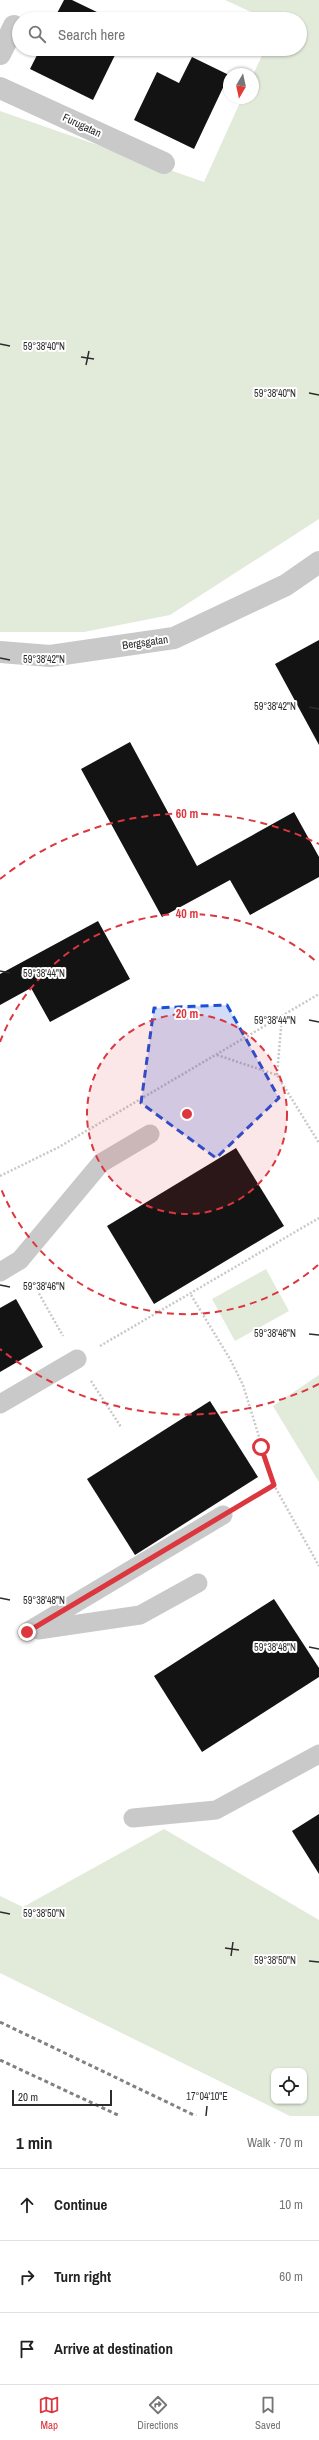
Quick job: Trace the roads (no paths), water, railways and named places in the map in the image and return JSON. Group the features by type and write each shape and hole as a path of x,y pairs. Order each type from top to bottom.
{"street":[{"path":"0,54 12,30"},
{"name":"Furugatan","path":"0,88 164,163"},
{"name":"Bergsgatan","path":"0,652 50,656 174,638 286,585 319,562"}],"lane":[{"path":"0,1272 20,1260 101,1163 150,1134"},
{"path":"0,1404 77,1359"},
{"path":"198,1583 140,1615 27,1632 224,1515"},
{"path":"133,1818 216,1810 319,1754"}],"railway":[{"path":"0,2022 196,2116"},
{"path":"0,2060 120,2116"}]}
